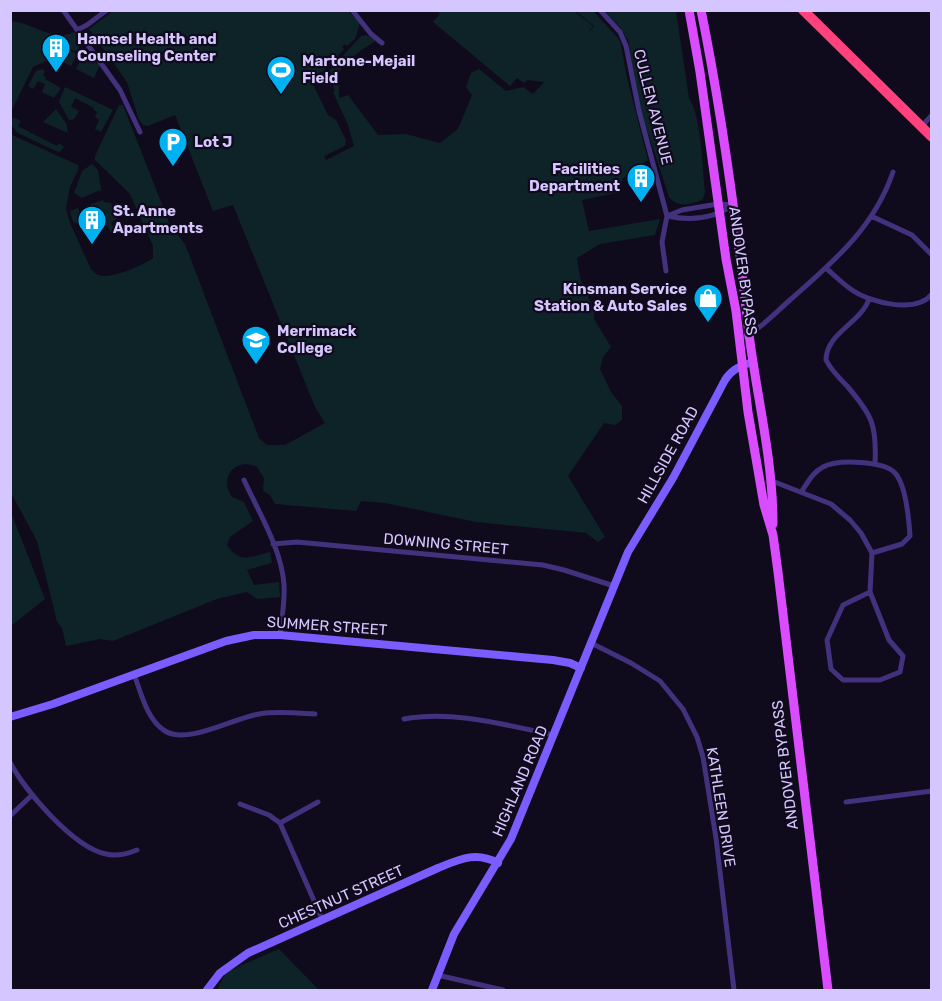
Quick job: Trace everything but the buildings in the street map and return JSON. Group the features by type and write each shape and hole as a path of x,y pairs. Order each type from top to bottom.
{"highway":[{"path":"803,10 932,137"}],"main road":[{"name":"ANDOVER BYPASS","path":"689,10 764,505 773,535"},
{"name":"ANDOVER BYPASS","path":"700,10 721,115 749,335 772,481 773,535 828,990"}],"street":[{"path":"63,10 120,90 140,132"},
{"path":"77,30 107,10"},
{"path":"352,10 381,43"},
{"name":"CULLEN AVENUE","path":"600,10 620,32 626,46 639,111 667,216"},
{"path":"921,127 932,115"},
{"path":"739,339 749,335 842,254 885,195 893,172"},
{"path":"667,216 682,210 718,204 733,206"},
{"path":"667,216 684,220 720,214 733,206"},
{"path":"666,271 662,242 667,216"},
{"path":"871,216 912,235 932,255"},
{"path":"827,269 852,291 869,299 911,305 920,303 932,294"},
{"path":"869,299 864,311 832,341 826,352 826,360 865,408 871,420 876,437 875,464"},
{"path":"742,365 753,362"},
{"name":"HILLSIDE ROAD","path":"618,575 628,552 673,478 725,380 730,373 742,365"},
{"path":"802,491 810,478 829,464 875,464 888,467 895,473 900,480 910,536 902,544 872,553"},
{"path":"243,480 273,544 284,583 280,635"},
{"path":"772,481 802,491 839,509 861,533 872,553 870,592 889,640 903,657 900,672 880,680 843,680 831,669 827,640 843,605 870,592"},
{"name":"DOWNING STREET","path":"273,544 297,542 543,565 614,586"},
{"name":"HIGHLAND ROAD","path":"432,990 454,934 511,839 618,575"},
{"name":"SUMMER STREET","path":"10,717 53,704 237,638 260,634 553,660 570,663 580,668"},
{"name":"KATHLEEN DRIVE","path":"591,643 660,681 679,704 697,737 703,757 716,838 734,990"},
{"path":"134,674 152,718 159,727 172,734 199,732 261,714 315,714"},
{"path":"404,719 422,716 458,717 554,735"},
{"path":"10,762 32,795 61,825 87,847 105,854 120,855 138,850"},
{"path":"846,802 932,791"},
{"path":"10,816 32,795"},
{"path":"280,823 318,802"},
{"path":"240,804 269,815 280,823 322,920"},
{"name":"CHESTNUT STREET","path":"207,990 220,973 240,958 322,920 458,861 482,856 498,863"},
{"path":"437,975 503,990"}],"green space":[{"name":"Merrimack College","path":"113,11 348,11 360,23 355,39 342,47 344,49 325,70 310,78 328,115 336,120 346,140 345,146 324,156 326,160 354,146 348,125 333,92 335,91 333,85 330,86 327,79 319,83 320,88 317,79 330,70 361,36 366,35 376,41 359,52 342,68 338,78 339,98 348,95 378,135 406,134 440,143 458,129 472,95 466,87 471,73 479,69 506,91 523,87 533,94 544,82 527,80 524,83 517,78 510,86 433,22 440,14 436,11 574,11 593,26 588,33 594,26 576,11 593,11 621,44 627,78 648,160 622,179 621,190 582,200 589,231 660,219 655,235 600,244 577,258 580,278 594,310 594,319 611,347 603,357 600,369 611,392 622,406 622,420 615,425 604,423 568,476 605,537 598,542 586,533 476,522 385,503 361,501 356,511 275,504 270,495 263,491 264,478 257,467 242,465 236,467 228,476 228,490 232,497 244,502 253,521 230,537 227,545 236,555 246,558 270,552 272,563 247,570 254,585 279,582 280,597 257,599 247,592 217,599 113,641 100,639 66,646 62,628 57,622 37,541 11,493 10,134 78,165 66,208 70,223 91,269 104,276 118,274 153,258 153,246 130,194 95,160 119,105 123,105 170,225 185,244 259,438 267,445 285,445 325,423 315,407 233,205 213,211 175,115 148,126 143,125 139,120 127,82 89,29"},
{"path":"605,11 676,11 689,98 699,130 705,192 703,199 694,203 681,204 669,197 642,115 628,40 620,27"},
{"path":"11,21 59,35 75,32 81,42 77,52 61,45 77,54 71,66 53,58 57,48 53,50 48,60 33,67 11,112"},
{"path":"82,56 100,65 94,78 76,69"},
{"path":"42,69 45,71 43,76 46,77 45,79 61,88 54,98 42,92 45,84 38,81 33,89 28,86 36,71"},
{"path":"65,87 113,110 101,132 95,129 99,120 95,117 97,112 94,108 75,98 71,107 79,111 74,119 69,120 59,102"},
{"path":"56,109 66,123 68,133 43,122"},
{"path":"13,117 21,121 18,126 57,146 59,143 64,147 60,152 56,151 18,133 11,125"},
{"path":"92,164 98,170 102,195 100,190 82,198 74,193 82,171"},
{"path":"103,200 111,203 117,219 111,222 114,229 124,226 126,231 116,235 111,233 104,221 98,218 78,224 73,222 70,211 78,208 81,216 89,213 86,206"},
{"path":"10,510 45,599 11,626 10,626"},
{"path":"279,949 319,990 217,990 226,972"}],"place":[{"name":"Hamsel Health and Counseling Center","path":"56,74"},
{"name":"Martone-Mejail Field","path":"281,96"},
{"name":"Lot J","path":"173,168"},
{"name":"Facilities Department","path":"641,204"},
{"name":"St. Anne Apartments","path":"92,246"},
{"name":"Kinsman Service Station & Auto Sales","path":"708,324"},
{"name":"Merrimack College","path":"256,366"}]}
